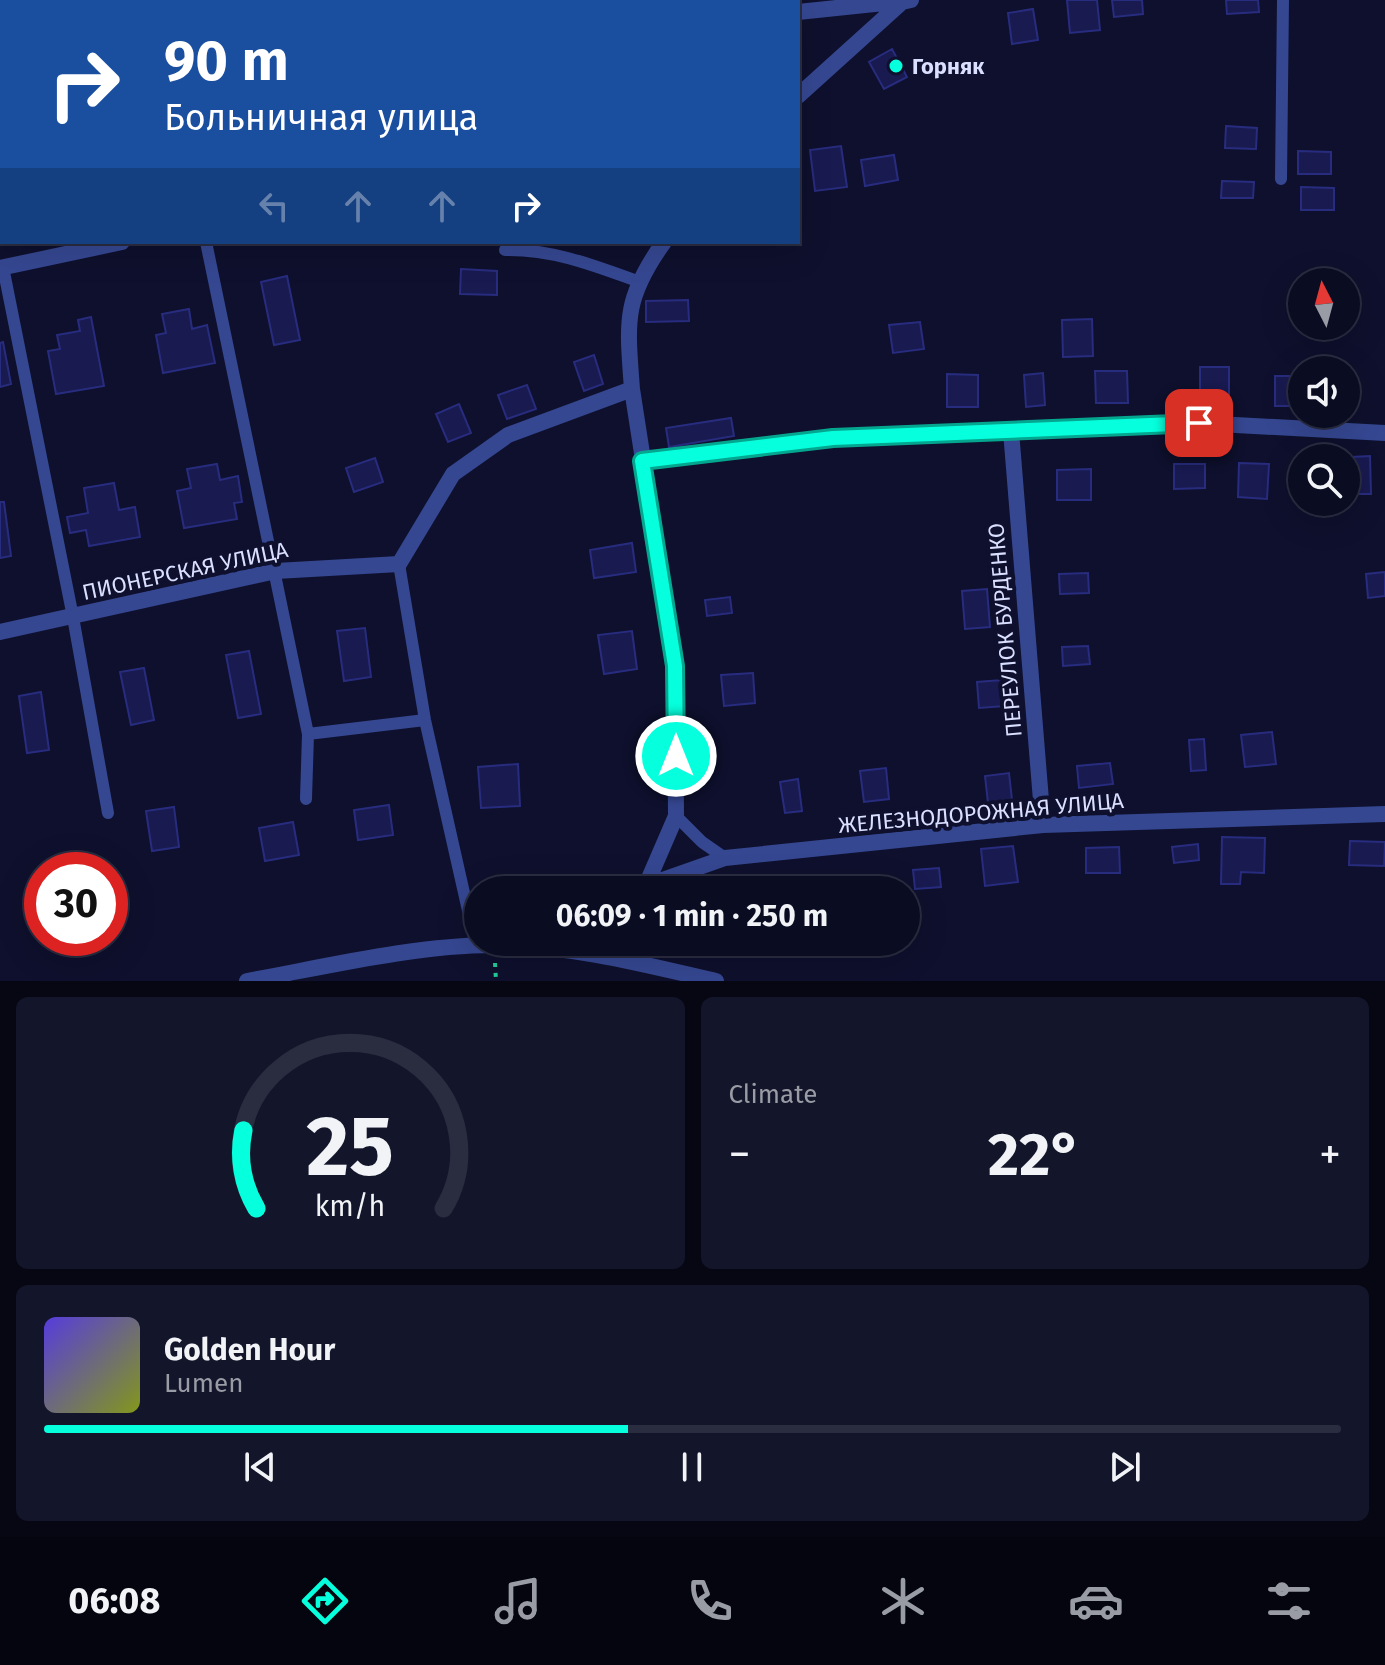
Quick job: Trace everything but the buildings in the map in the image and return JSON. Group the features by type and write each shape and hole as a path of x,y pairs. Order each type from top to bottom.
{"street":[{"path":"800,12 906,1"},
{"path":"800,94 906,1"},
{"path":"1,267 112,244"},
{"path":"648,876 676,816 675,666 642,461 627,325 637,281 663,244"},
{"path":"399,564 453,474 508,435 632,389"},
{"path":"642,461 833,438 1199,423 1385,433"},
{"name":"ПЕРЕУЛОК БУРДЕНКО","path":"1011,431 1043,825"},
{"name":"ПИОНЕРСКАЯ УЛИЦА","path":"0,632 276,571 399,564"},
{"name":"ЖЕЛЕЗНОДОРОЖНАЯ УЛИЦА","path":"677,876 725,858 1043,825 1385,814"},
{"path":"247,981 464,947"},
{"path":"638,956 716,981"}],"lane":[{"path":"1281,179 1283,0"},
{"path":"206,244 308,734 306,799"},
{"path":"505,250 534,249 560,255 637,281"},
{"path":"1,267 73,617 108,813"},
{"path":"399,564 425,720 465,876"},
{"path":"308,734 425,720"},
{"path":"676,816 702,842 725,858"}],"place":[{"name":"Горняк","path":"896,66"}],"route":[{"path":"676,756 675,666 642,461 833,438 1199,423"}]}
